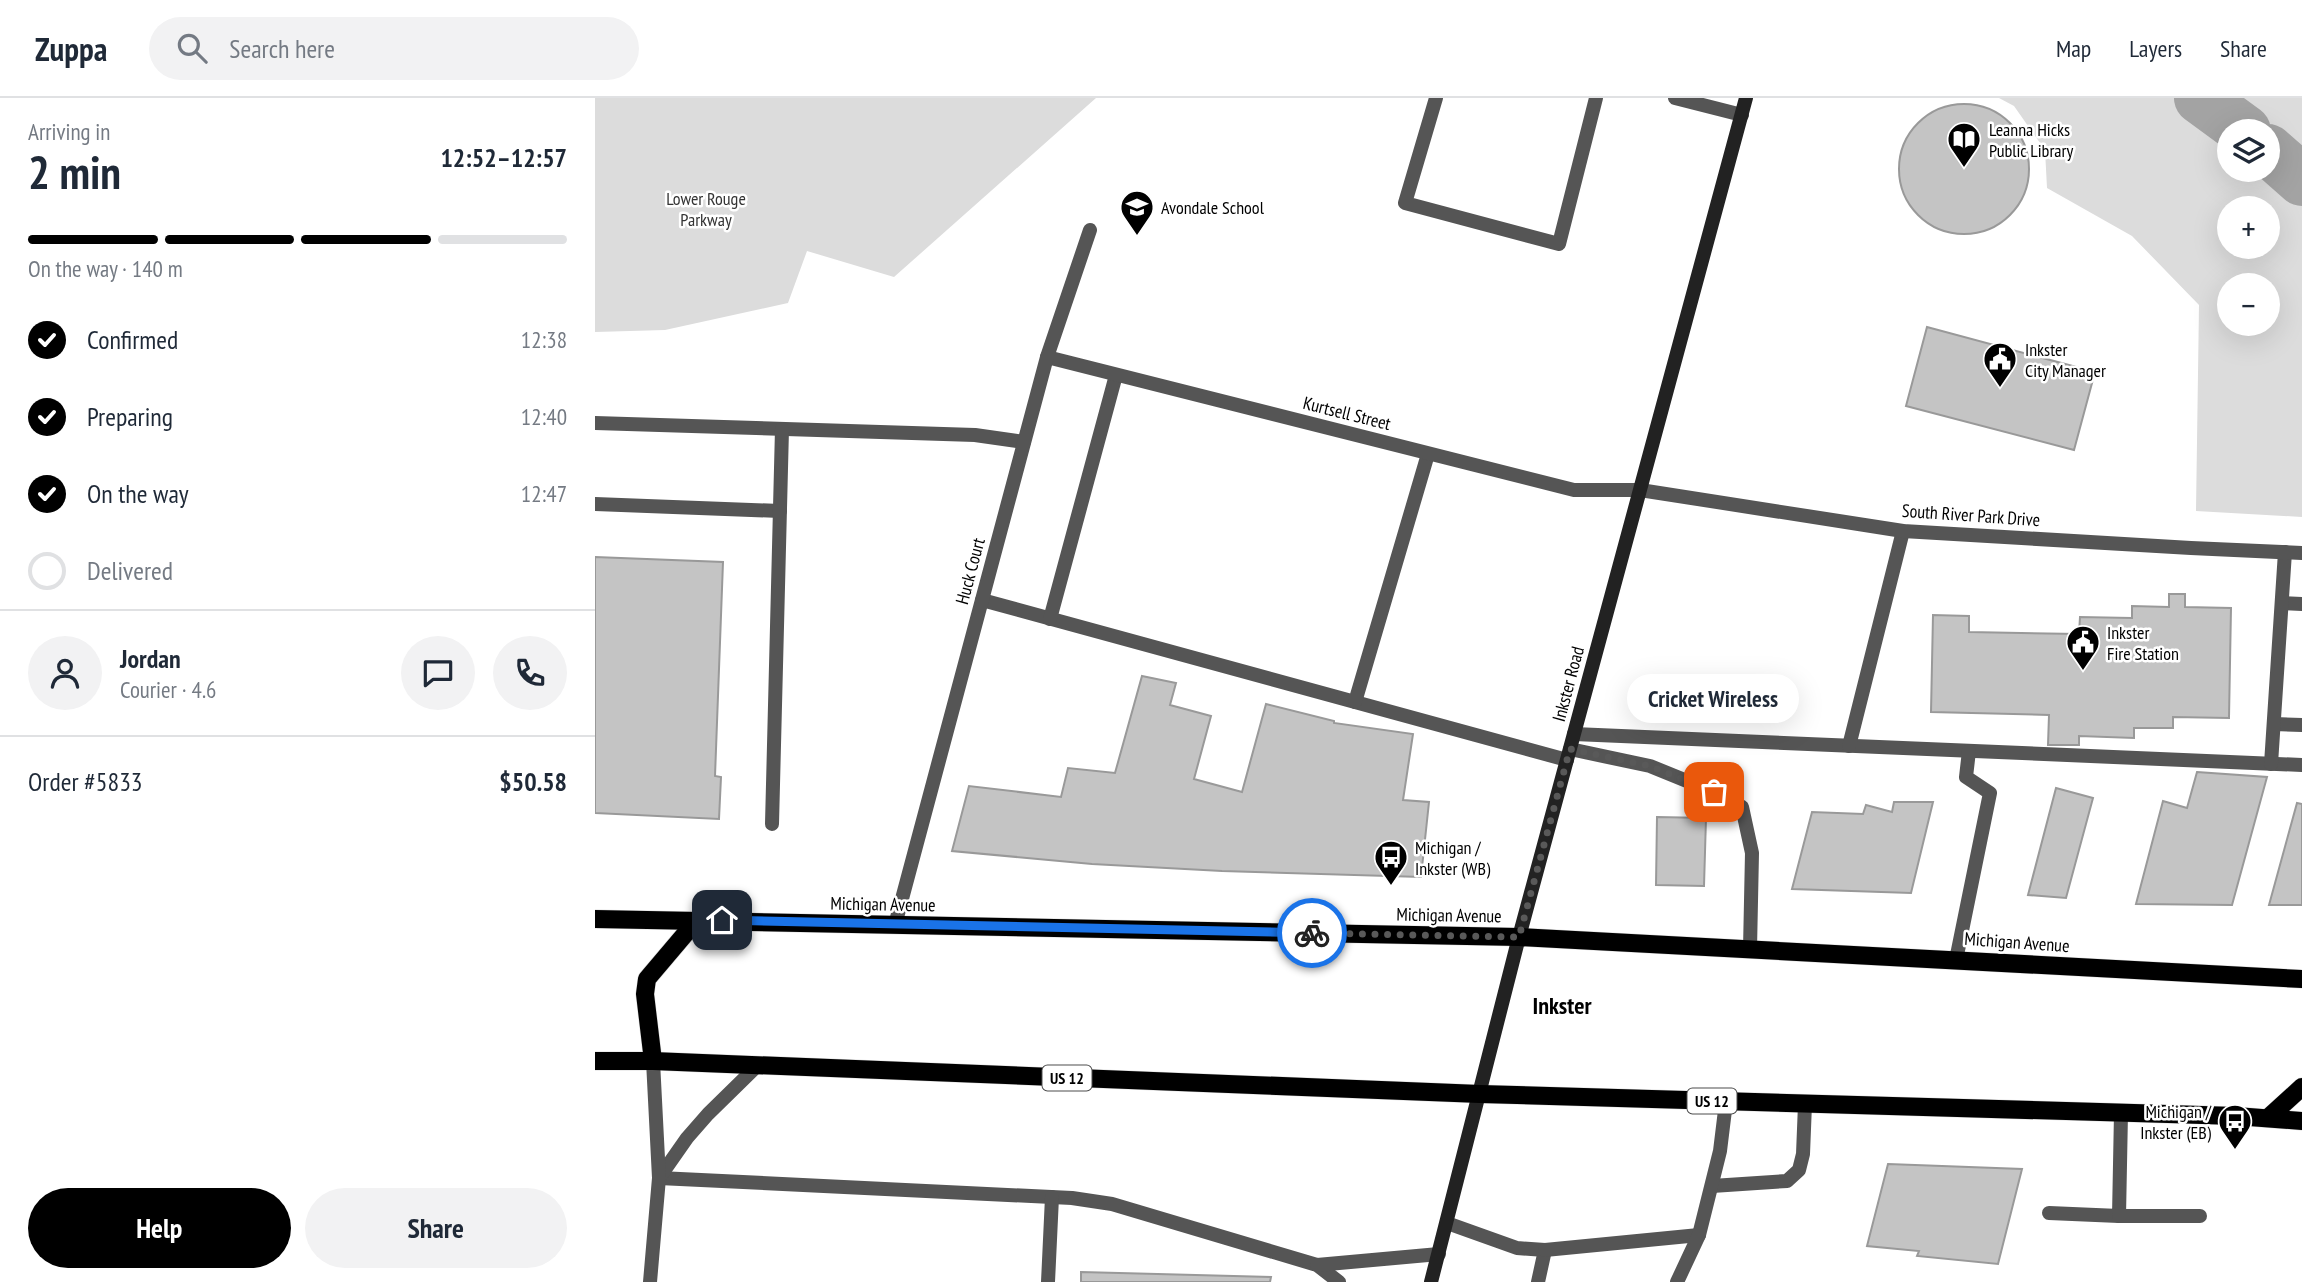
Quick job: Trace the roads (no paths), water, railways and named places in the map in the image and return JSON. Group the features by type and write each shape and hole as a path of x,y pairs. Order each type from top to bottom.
{"main road":[{"name":"Inkster Road","path":"1431,1282 1519,937 1747,98"},
{"name":"Michigan Avenue","path":"595,919 1519,937 2302,979"},
{"path":"653,1061 645,995 647,979 697,920"},
{"name":"US 12","path":"595,1061 2302,1121"},
{"path":"2268,1118 2302,1087"}],"street":[{"path":"1436,98 1405,203 1559,244 1596,98"},
{"path":"1675,98 1742,116"},
{"name":"Huck Court","path":"895,925 1047,357 1090,230"},
{"name":"Kurtsell Street","path":"1047,357 1574,490 1640,490"},
{"path":"1050,619 1117,375"},
{"path":"595,423 975,435 1024,442"},
{"path":"772,824 782,429"},
{"path":"1355,702 1427,454"},
{"name":"South River Park Drive","path":"1640,490 1903,531 2302,553"},
{"path":"595,504 780,511"},
{"path":"1849,746 1903,531"},
{"path":"2271,764 2285,552"},
{"path":"982,600 1355,702 1569,754 1650,766 1714,792 1742,807 1752,853 1750,949"},
{"path":"2283,603 2302,604"},
{"path":"2274,724 2302,725"},
{"path":"1574,734 2302,765"},
{"path":"1956,960 1990,793 1966,777 1969,751"},
{"path":"650,1282 659,1178 653,1061"},
{"path":"659,1178 687,1138 757,1066"},
{"path":"1677,1282 1699,1235 1720,1151 1726,1102"},
{"path":"1711,1186 1787,1181 1799,1170 1803,1154 1805,1104"},
{"path":"2119,1216 2122,1113"},
{"path":"659,1178 1052,1197 1112,1205 1317,1265 1339,1282"},
{"path":"1048,1282 1052,1197"},
{"path":"2049,1213 2200,1216"},
{"path":"1447,1223 1517,1248 1545,1250 1699,1235"},
{"path":"1538,1282 1545,1250"},
{"path":"1317,1265 1439,1254"},
{"path":"1315,1282 1317,1265"}],"waterway":[{"path":"2200,98 2229,119"},
{"path":"2280,161 2302,180"}],"place":[{"name":"Leanna Hicks Public Library","path":"1964,169"},
{"name":"Avondale School","path":"1137,237"},
{"name":"Inkster City Manager","path":"2000,389"},
{"name":"Inkster Fire Station","path":"2083,672"},
{"name":"Cricket Wireless","path":"1714,792"},
{"name":"Michigan / Inkster (WB)","path":"1391,887"},
{"name":"Michigan / Inkster (EB)","path":"2235,1151"}],"district":[{"name":"Inkster","path":"1562,1005"}],"park label":[{"name":"Lower Rouge Parkway","path":"706,208"}]}
